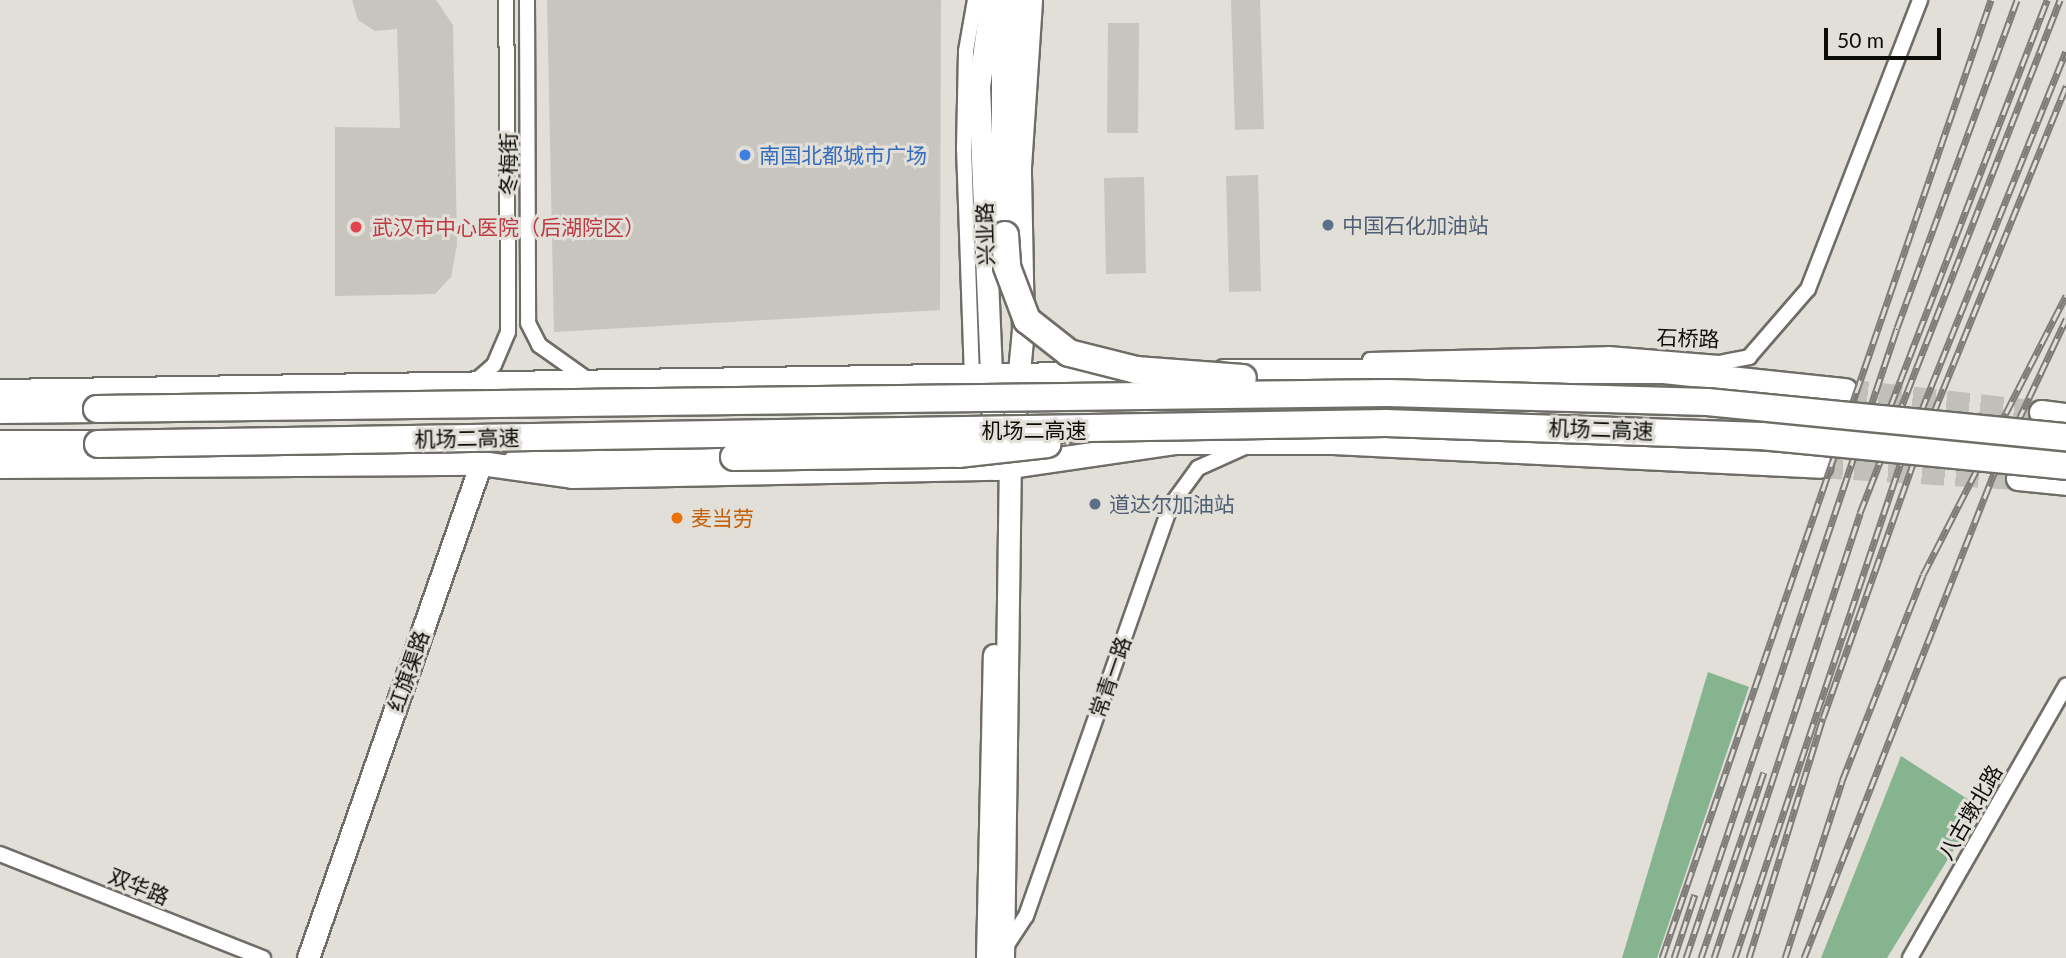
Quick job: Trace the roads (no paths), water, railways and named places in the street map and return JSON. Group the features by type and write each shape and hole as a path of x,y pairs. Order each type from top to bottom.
{"highway":[{"path":"1014,0 1005,62 1005,235 1007,267 1027,320 1069,353 1136,370 1388,393"},
{"name":"机场二高速","path":"0,410 1388,393 1707,402 2066,437"},
{"name":"机场二高速","path":"0,444 1147,429 1386,422 1704,433 2066,466"},
{"path":"515,464 983,453 1147,429"}],"main road":[{"name":"兴业路","path":"991,0 979,87 981,377 1003,468"},
{"name":"兴业路","path":"1003,468 1020,376 1020,167 1031,0"},
{"path":"0,391 1310,370 1663,371 1845,390"},
{"name":"红旗渠路","path":"308,958 508,383"},
{"path":"2042,412 2066,415"},
{"path":"0,467 481,463 515,464 572,476 1003,468 1174,442 1256,442 1820,466"},
{"name":"常青一路","path":"998,955 1003,468"},
{"path":"2018,478 2066,483"}],"street":[{"name":"冬梅街","path":"472,384 494,365 509,332 506,0"},
{"name":"冬梅街","path":"527,0 528,323 539,345 592,382"},
{"path":"975,0 966,51 964,148 981,377"},
{"name":"石桥路","path":"1310,370 1333,362 1427,358 1608,355 1719,363 1749,357 1787,321 1808,289 1920,0"},
{"name":"常青一路","path":"998,955 1026,916 1171,505 1198,468 1256,442"},
{"name":"八古墩北路","path":"1910,958 2066,685"},
{"name":"双华路","path":"0,854 263,958"}],"tunnel":[{"path":"1845,390 2041,412"},
{"path":"1820,466 2018,478"}],"railway":[{"path":"1662,958 1991,0"},
{"path":"1686,958 1897,328 2017,0"},
{"path":"1872,454 2047,0"},
{"path":"1714,958 1860,513 2060,0"},
{"path":"1735,958 1902,459 2066,52"},
{"path":"1749,958 1823,718 1914,461 2066,86"},
{"path":"1785,958 1842,781 1923,575 2066,295"},
{"path":"1804,958 1996,468 2066,319"},
{"path":"1701,958 1764,772"},
{"path":"1674,958 1695,894"}],"place":[{"name":"南国北都城市广场","path":"745,155"},
{"name":"中国石化加油站","path":"1328,225"},
{"name":"武汉市中心医院（后湖院区）","path":"356,227"},
{"name":"道达尔加油站","path":"1095,504"},
{"name":"麦当劳","path":"677,518"}]}
